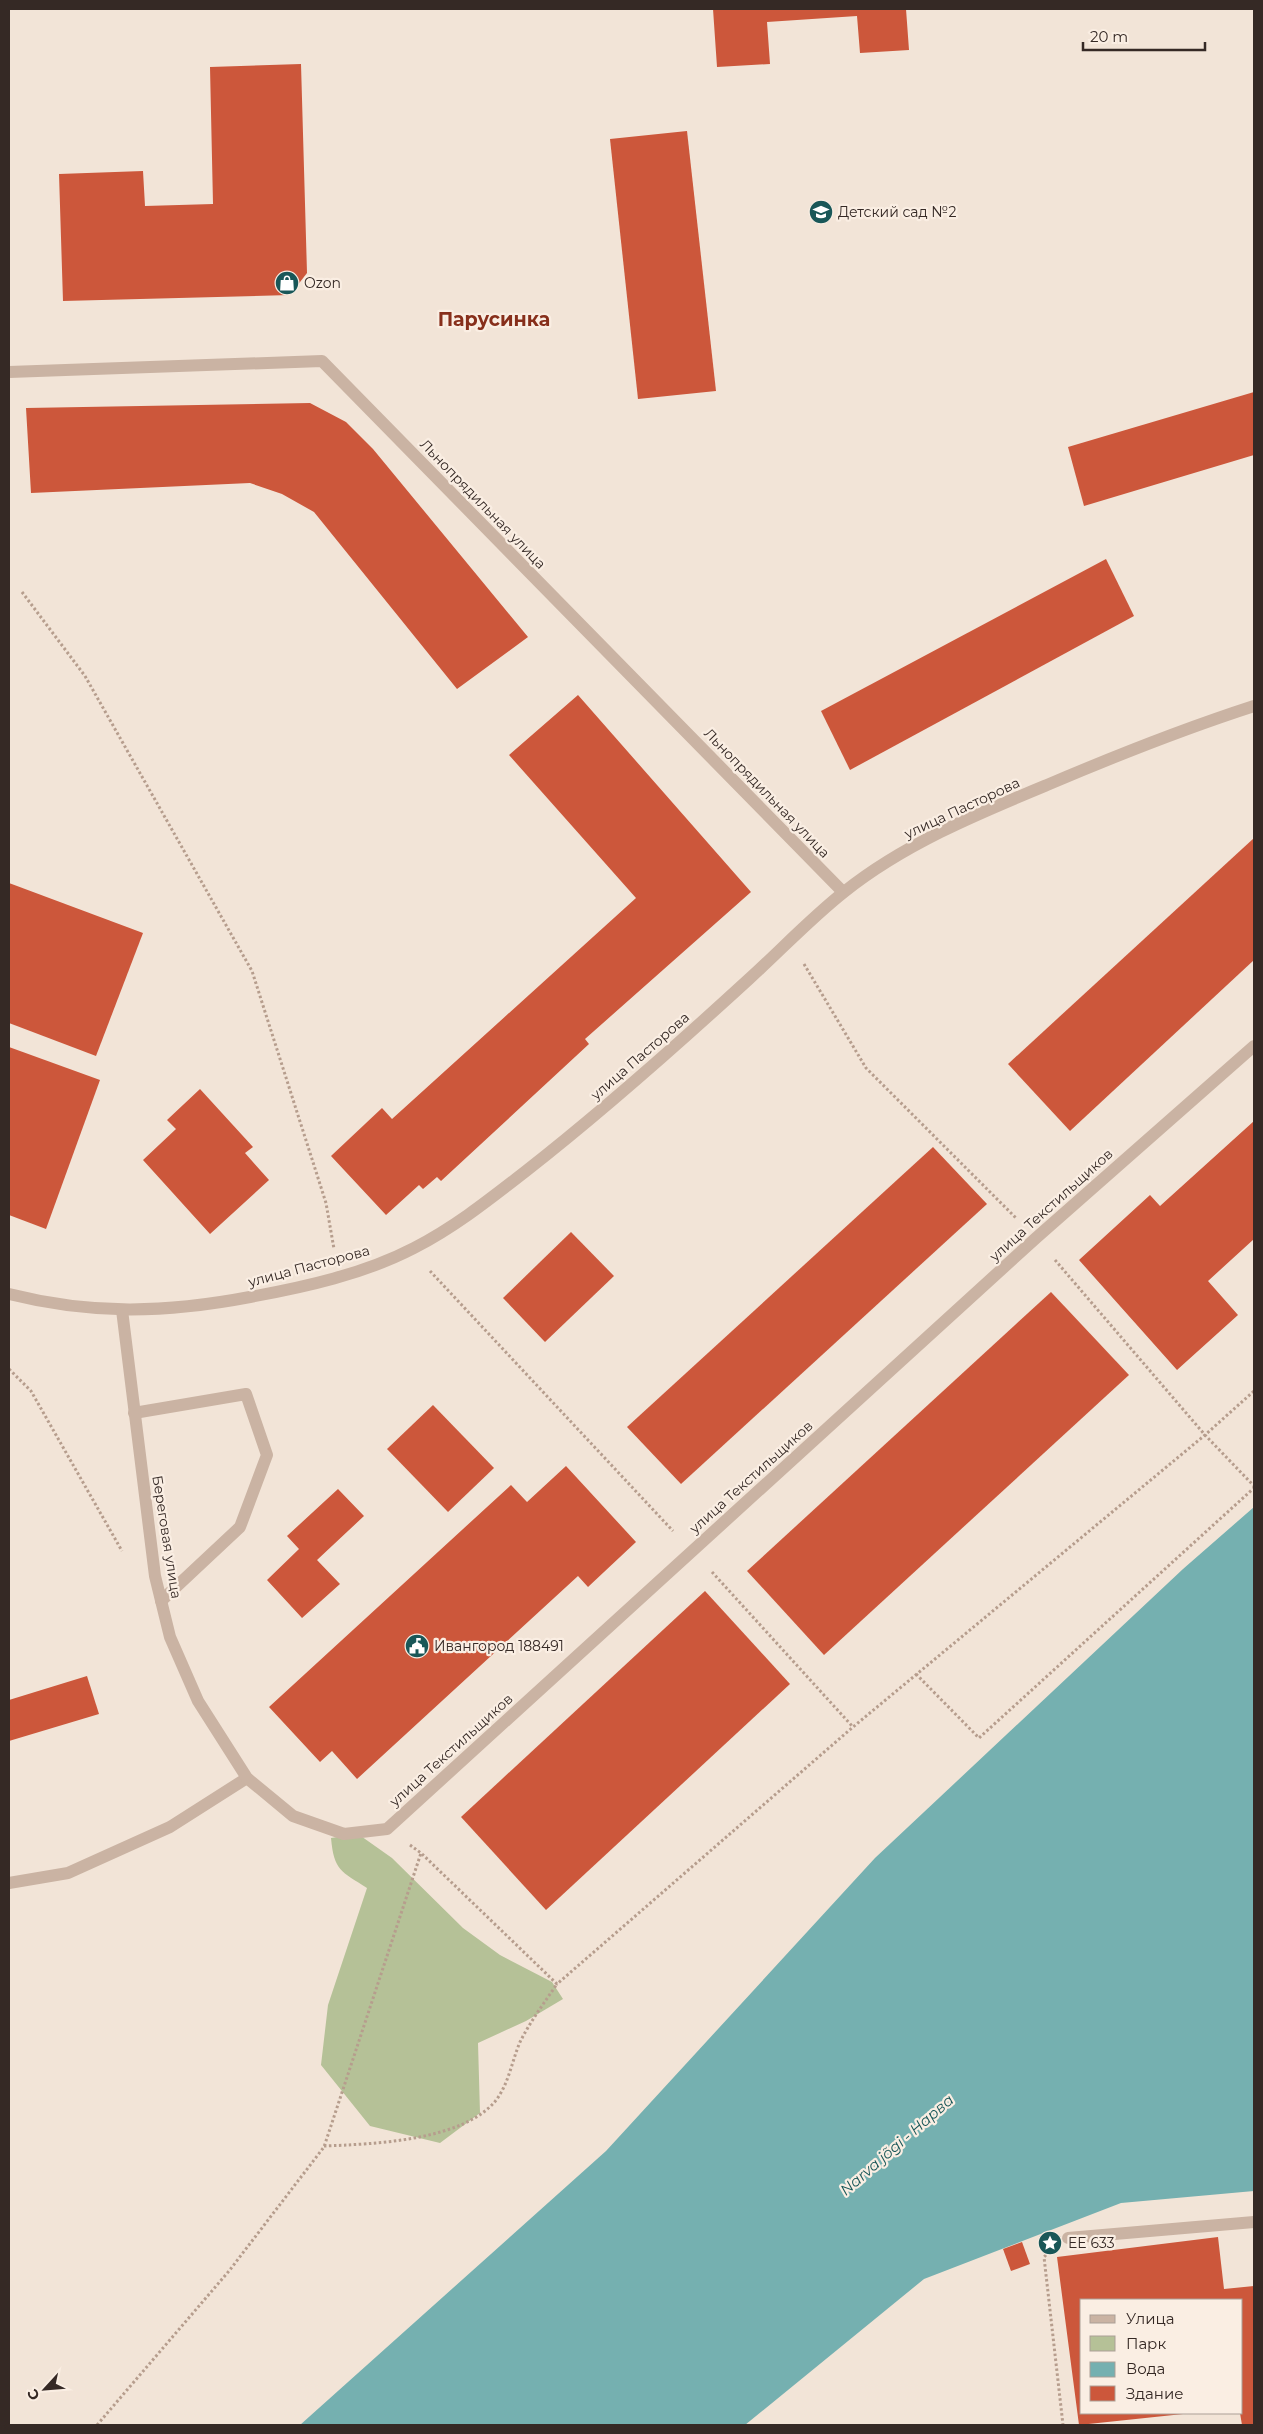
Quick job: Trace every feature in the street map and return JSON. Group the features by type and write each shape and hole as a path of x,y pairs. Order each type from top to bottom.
{"street":[{"name":"Льнопрядильная улица","path":"9,372 322,361 843,892"},
{"name":"улица Пасторова","path":"9,1294 49,1304 122,1310 169,1310 217,1304 276,1293 339,1277 411,1250 472,1213 574,1134 686,1036 843,892 917,844 980,813 1148,742 1254,706"},
{"name":"улица Текстильщиков","path":"387,1829 1036,1238 1254,1046"},
{"name":"Береговая улица","path":"122,1310 155,1576 170,1637 198,1701 247,1778"},
{"path":"134,1413 246,1394 268,1455 240,1527 161,1601"},
{"path":"9,1883 68,1873 170,1827 247,1778 293,1816 344,1834 387,1829"},
{"path":"1068,2238 1254,2222"}],"path":[{"path":"22,592 85,676 252,971 326,1203 339,1277"},
{"path":"790,942 866,1068 1036,1238 1205,1435 1254,1487 979,1738 916,1674"},
{"path":"411,1250 692,1551 853,1727"},
{"path":"9,1369 30,1391 124,1554"},
{"path":"324,2146 394,2142 450,2130 479,2114 496,2100 510,2075 520,2042 556,1984 853,1727 1205,1435 1254,1391"},
{"path":"387,1829 421,1852 556,1984"},
{"path":"97,2425 228,2272 324,2146 421,1852"},
{"path":"1063,2425 1044,2257 1068,2238"}],"green space":[{"path":"358,1834 392,1858 463,1928 500,1955 552,1982 563,1999 526,2021 478,2043 480,2113 440,2143 370,2126 321,2065 328,2005 367,1888 340,1869 334,1857 331,1838"}],"water":[{"name":"Narva jõgi - Нарва","path":"1254,1507 1254,2191 1121,2203 924,2279 745,2425 300,2425 606,2151 875,1858 1183,1569"}],"building":[{"path":"713,9 906,9 909,50 860,53 857,16 767,22 770,64 717,67"},
{"path":"301,64 307,273 290,295 63,301 59,174 143,171 145,206 213,204 210,67"},
{"path":"687,131 716,391 638,399 610,139"},
{"path":"1254,392 1254,455 1084,506 1068,447"},
{"path":"310,403 346,422 373,449 528,637 457,689 314,512 282,494 250,483 31,493 26,408"},
{"path":"1106,559 1134,616 850,770 821,711"},
{"path":"578,695 751,892 585,1039 589,1044 441,1181 437,1177 423,1189 419,1185 386,1215 331,1156 382,1108 392,1119 636,898 509,755"},
{"path":"1254,838 1254,960 1070,1131 1008,1064"},
{"path":"9,883 143,933 96,1056 9,1023"},
{"path":"9,1047 100,1080 46,1229 9,1215"},
{"path":"200,1089 253,1147 245,1153 269,1180 210,1234 143,1160 176,1129 167,1120"},
{"path":"1254,1121 1254,1239 1208,1281 1238,1315 1177,1370 1079,1260 1150,1195 1160,1206"},
{"path":"933,1147 987,1204 681,1484 627,1427"},
{"path":"571,1232 614,1276 545,1342 503,1298"},
{"path":"1051,1292 1129,1375 824,1655 747,1571"},
{"path":"433,1405 494,1468 448,1512 387,1449"},
{"path":"566,1466 636,1542 588,1587 578,1576 357,1779 332,1751 320,1762 269,1707 511,1485 527,1502"},
{"path":"338,1489 364,1516 317,1560 340,1584 302,1618 267,1580 299,1549 287,1536"},
{"path":"705,1591 790,1684 546,1910 461,1817"},
{"path":"87,1676 99,1714 9,1741 9,1700"},
{"path":"1218,2237 1224,2289 1254,2286 1254,2425 1242,2425 1240,2414 1243,2414 1243,2299 1080,2299 1080,2414 1183,2414 1079,2425 1057,2257"},
{"path":"1022,2242 1030,2264 1011,2271 1003,2249"}],"place":[{"name":"Детский сад №2","path":"821,212"},
{"name":"Ozon","path":"287,283"},
{"name":"Ивангород 188491","path":"417,1646"},
{"name":"EE 633","path":"1050,2243"}],"district":[{"name":"Парусинка","path":"494,319"}]}
